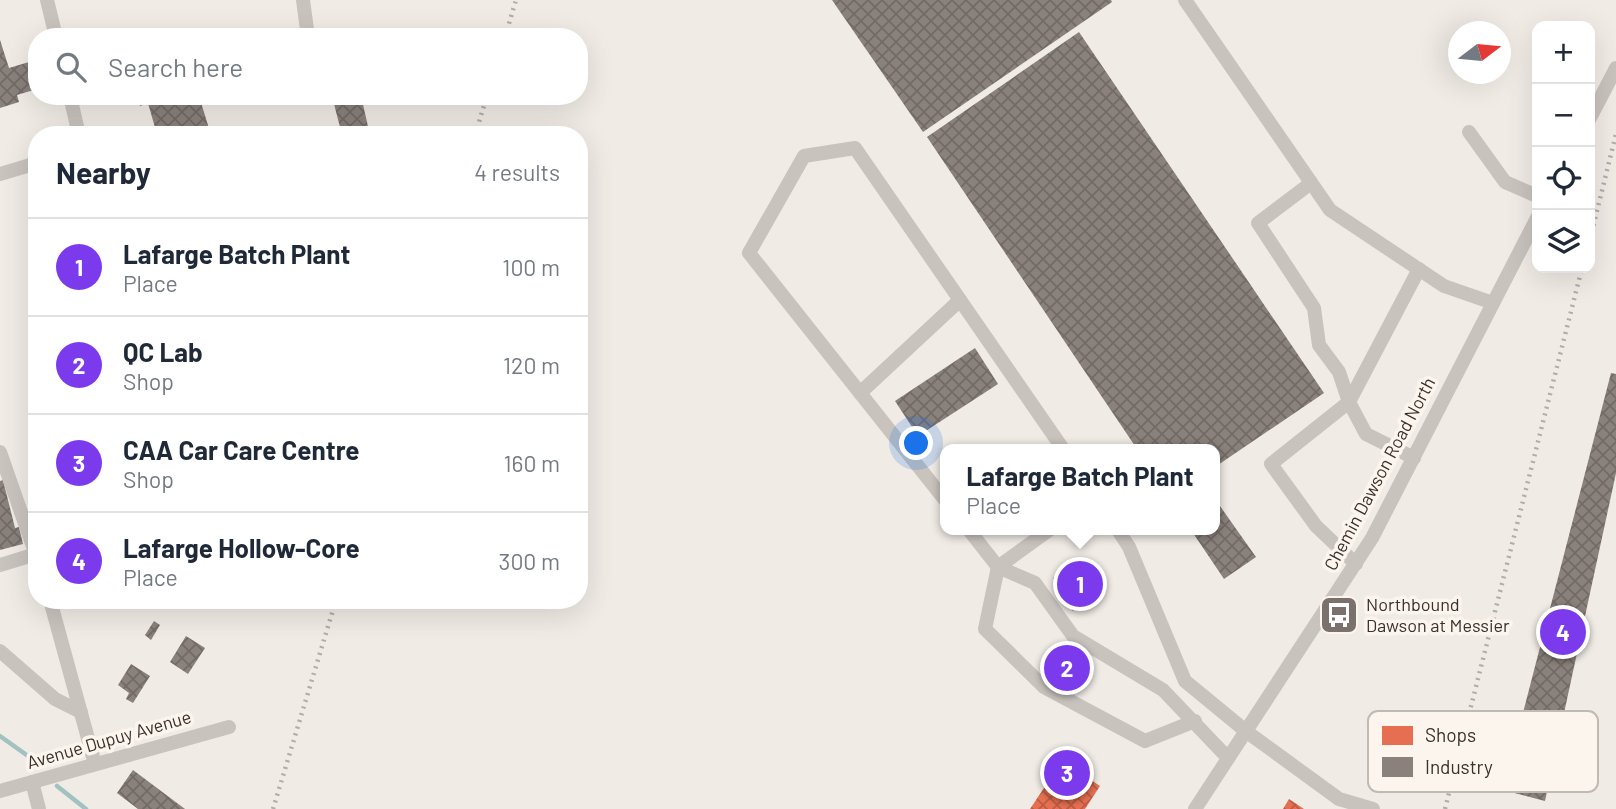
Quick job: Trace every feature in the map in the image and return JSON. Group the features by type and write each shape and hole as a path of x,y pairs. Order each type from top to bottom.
{"street":[{"path":"47,0 53,28"},
{"path":"303,0 308,28"},
{"path":"1185,0 1330,210 1444,286 1493,303"},
{"path":"1595,108 1616,68"},
{"path":"72,105 77,126"},
{"path":"1469,132 1505,182 1532,194"},
{"path":"940,494 749,253 804,156 855,148 1060,444"},
{"path":"0,174 28,166"},
{"path":"1311,183 1258,223 1314,307 1319,345 1339,372 1349,402 1366,433 1414,458"},
{"name":"Chemin Dawson Road North","path":"1195,809 1356,564 1414,458 1532,228"},
{"path":"1356,564 1316,526 1271,464 1349,402 1419,269"},
{"path":"860,393 960,300"},
{"path":"0,453 28,533"},
{"path":"973,535 998,567 1035,583 1073,636 1163,690 1228,758"},
{"path":"1042,535 998,567 985,629 1044,687 1145,741 1195,721"},
{"path":"1121,535 1129,547 1185,681 1247,732 1339,799 1373,809"},
{"path":"0,565 28,558"},
{"path":"52,609 95,764"},
{"path":"0,651 55,699 80,712"},
{"name":"Avenue Dupuy Avenue","path":"0,791 229,727"},
{"path":"32,782 39,809"}],"building: Shops":[{"path":"1086,558 1106,591 1073,611 1053,578"},
{"path":"1065,649 1086,663 1069,689 1048,674"},
{"path":"1062,761 1100,786 1085,809 1030,809"},
{"path":"1289,799 1304,809 1283,809"}],"building: Industry":[{"path":"832,0 1111,0 1112,2 923,132"},
{"path":"1079,32 1324,393 1220,464 1220,444 1134,444 927,137"},
{"path":"0,40 9,68 28,62 28,92 17,95 19,102 0,108"},
{"path":"149,105 202,105 208,126 172,126 155,126"},
{"path":"334,105 363,105 368,126 340,126"},
{"path":"975,348 998,384 918,436 895,401"},
{"path":"1611,373 1616,374 1616,473 1564,711 1523,711"},
{"path":"3,480 15,528 19,527 23,544 0,550 0,481"},
{"path":"1220,506 1256,557 1224,579 1194,535 1220,535"},
{"path":"154,621 160,625 151,640 145,635"},
{"path":"186,636 205,648 188,674 170,662"},
{"path":"131,664 150,676 133,703 126,699 129,693 118,685"},
{"path":"133,770 185,809 138,809 117,793"},
{"path":"1511,792 1547,792 1545,801"}],"waterway":[{"path":"0,736 35,761"},
{"path":"57,786 86,809"}],"railway":[{"path":"508,28 516,0"},
{"path":"478,126 484,105"},
{"path":"1595,219 1616,134"},
{"path":"1470,711 1581,273"},
{"path":"273,809 333,609"},
{"path":"1445,809 1449,792"}],"place":[{"name":"Lafarge Batch Plant","path":"1080,584"},
{"name":"Northbound Dawson at Messier","path":"1339,615"},
{"name":"Lafarge Hollow-Core","path":"1563,632"},
{"name":"QC Lab","path":"1067,668"},
{"name":"CAA Car Care Centre","path":"1067,773"}]}
